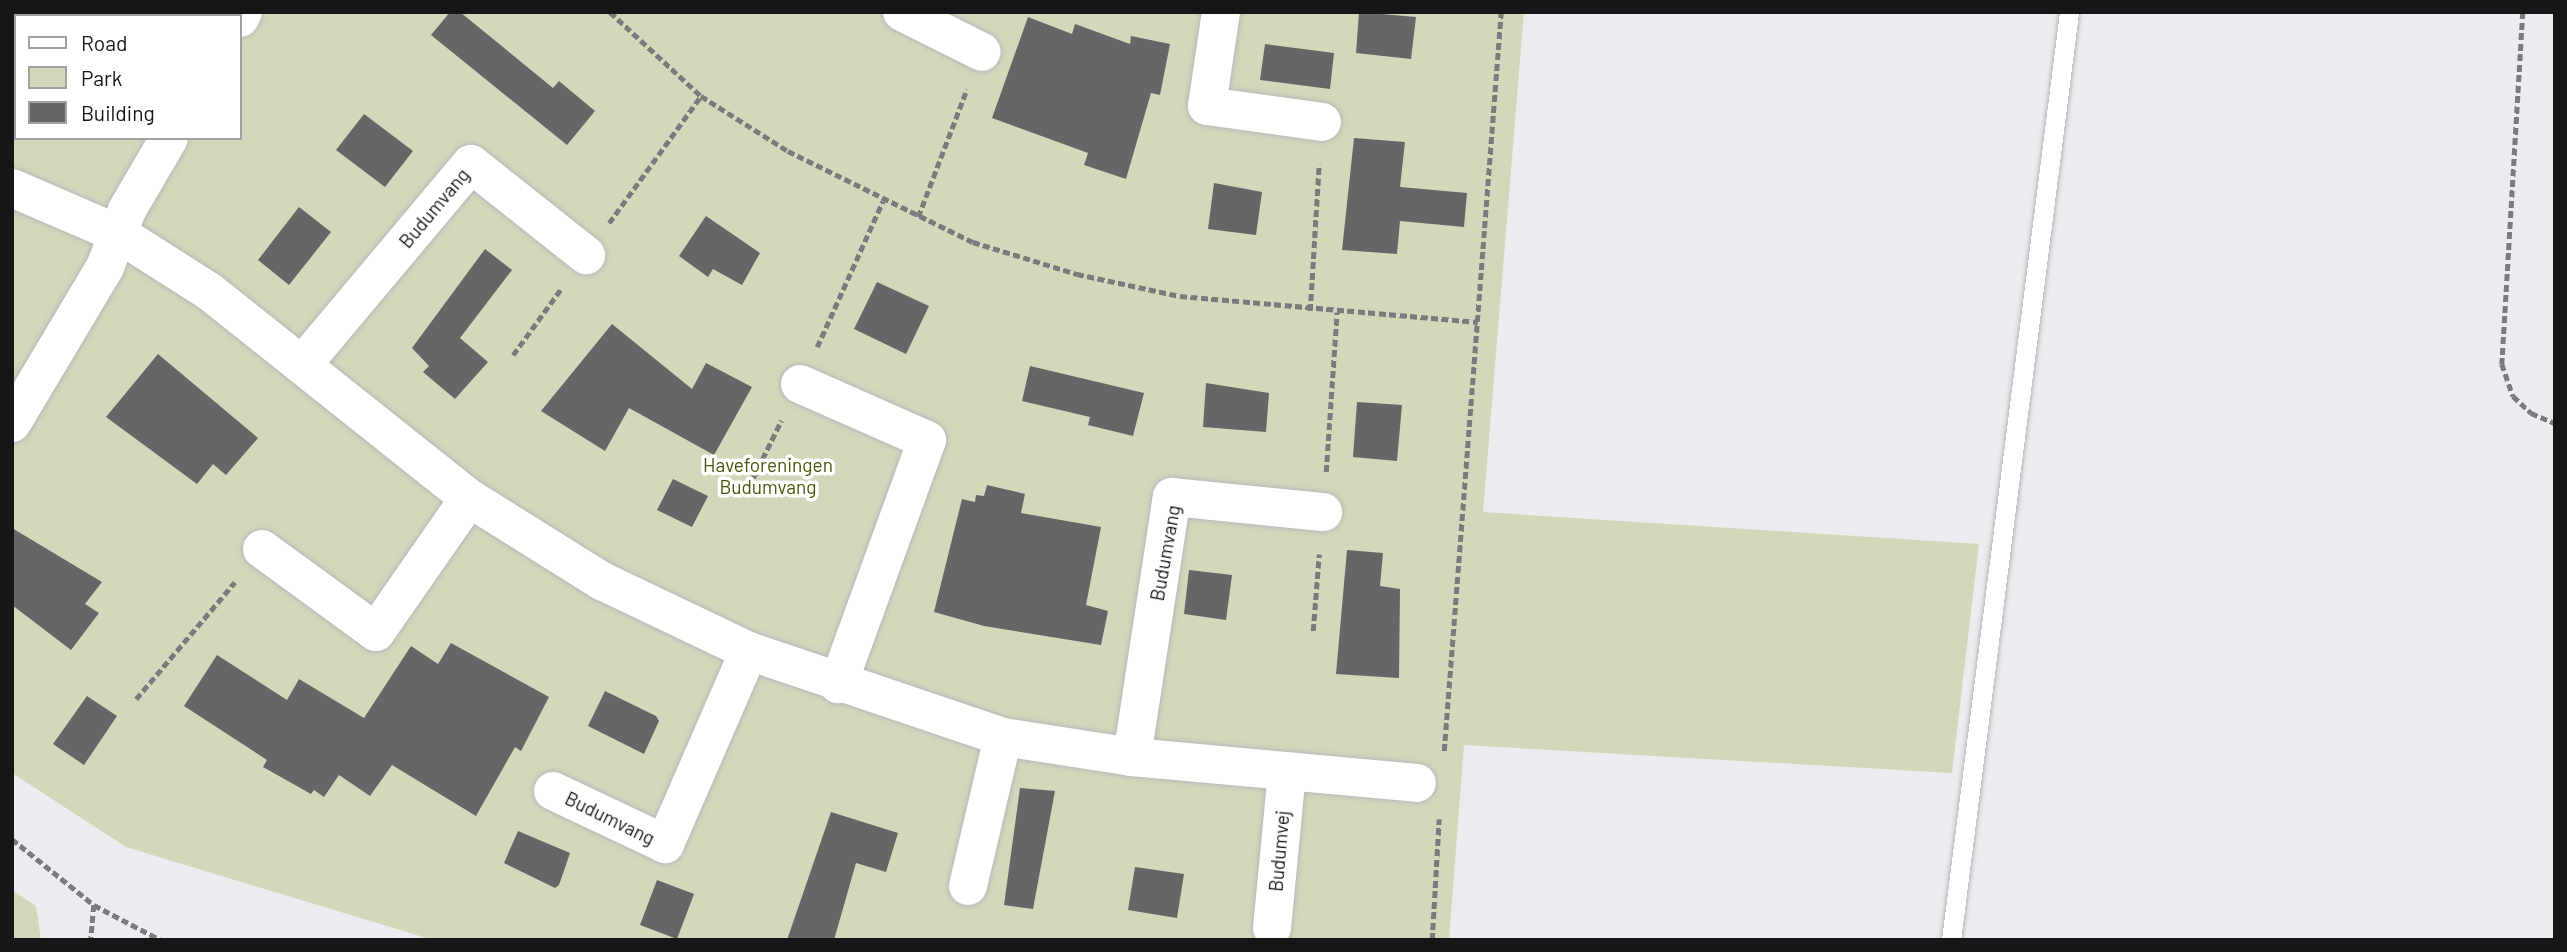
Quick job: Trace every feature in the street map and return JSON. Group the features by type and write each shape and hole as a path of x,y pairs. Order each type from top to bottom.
{"street":[{"path":"902,12 982,52"},
{"path":"1221,12 1207,106 1322,121"},
{"path":"12,424 105,267 127,210 168,140"},
{"name":"Budumvang","path":"303,364 471,164 586,255"},
{"path":"12,188 119,234 210,292 469,498 602,581 749,651 838,684 1003,737 1132,757 1287,773 1434,784"},
{"path":"800,384 927,440 838,684"},
{"name":"Budumvang","path":"1132,757 1172,497 1323,512"},
{"path":"262,549 376,632 469,498"},
{"name":"Budumvang","path":"553,791 665,845 749,651"},
{"path":"968,886 1003,737"},
{"name":"Budumvej","path":"1272,928 1287,773"}],"lane":[{"path":"1951,940 2069,12"}],"path":[{"path":"610,12 701,96 788,151 883,201 972,242 1077,274 1180,296 1310,311 1478,322"},
{"path":"1432,940 1434,784 1478,322 1501,12"},
{"path":"2523,12 2502,364 2513,396 2531,413 2555,423"},
{"path":"918,217 982,52"},
{"path":"513,355 701,96"},
{"path":"1310,311 1322,121"},
{"path":"753,478 800,384 883,201"},
{"path":"1313,631 1338,312"},
{"path":"136,699 262,549"},
{"path":"12,839 93,905 161,940"},
{"path":"92,940 93,905"}],"green space":[{"name":"Haveforeningen Budumvang","path":"12,12 1524,12 1483,512 1979,544 1952,773 1464,745 1449,940 433,940 126,847 12,773"},
{"path":"12,890 36,906 41,940 12,940"}],"building":[{"path":"450,12 460,12 553,88 559,81 595,111 567,145 431,35"},
{"path":"1359,12 1416,17 1411,59 1356,53"},
{"path":"1028,17 1072,34 1075,24 1130,44 1131,36 1170,44 1160,95 1151,93 1126,179 1084,165 1088,153 992,118"},
{"path":"1265,44 1334,53 1330,89 1260,80"},
{"path":"364,114 413,151 385,187 336,150"},
{"path":"1354,138 1405,142 1400,187 1467,193 1464,227 1400,221 1397,254 1342,250"},
{"path":"1214,183 1262,192 1256,235 1208,229"},
{"path":"299,207 331,232 289,285 258,260"},
{"path":"706,216 760,253 742,285 713,269 708,277 679,256"},
{"path":"485,249 512,270 460,338 488,362 455,399 423,372 429,366 412,348"},
{"path":"877,282 929,306 906,354 854,329"},
{"path":"612,324 692,389 706,363 752,387 714,455 629,408 605,451 541,411"},
{"path":"158,354 258,438 226,475 213,464 197,484 106,417"},
{"path":"1030,366 1144,393 1133,436 1088,425 1090,417 1022,401"},
{"path":"1206,383 1269,393 1266,432 1203,427"},
{"path":"1357,402 1402,405 1397,461 1353,457"},
{"path":"673,479 708,496 692,527 657,510"},
{"path":"987,485 1025,494 1021,513 1101,527 1086,605 1108,611 1101,645 984,626 934,612 962,499 975,502 976,495 984,496"},
{"path":"12,528 102,582 85,604 99,613 71,650 12,605"},
{"path":"1347,550 1383,553 1380,586 1400,589 1399,678 1336,674"},
{"path":"1189,570 1232,575 1226,620 1184,614"},
{"path":"451,643 549,697 521,751 515,747 476,816 392,765 370,796 339,775 324,797 314,790 311,794 263,767 267,760 184,706 217,655 287,700 299,679 364,718 411,646 438,664"},
{"path":"605,691 656,716 659,721 644,754 588,726"},
{"path":"87,696 117,716 84,765 53,744"},
{"path":"1020,788 1055,791 1033,909 1004,905"},
{"path":"831,812 898,833 886,872 856,863 834,940 787,940"},
{"path":"518,831 570,853 559,885 555,888 504,863"},
{"path":"1135,867 1184,874 1177,918 1128,910"},
{"path":"657,880 694,894 677,939 640,925"}]}
